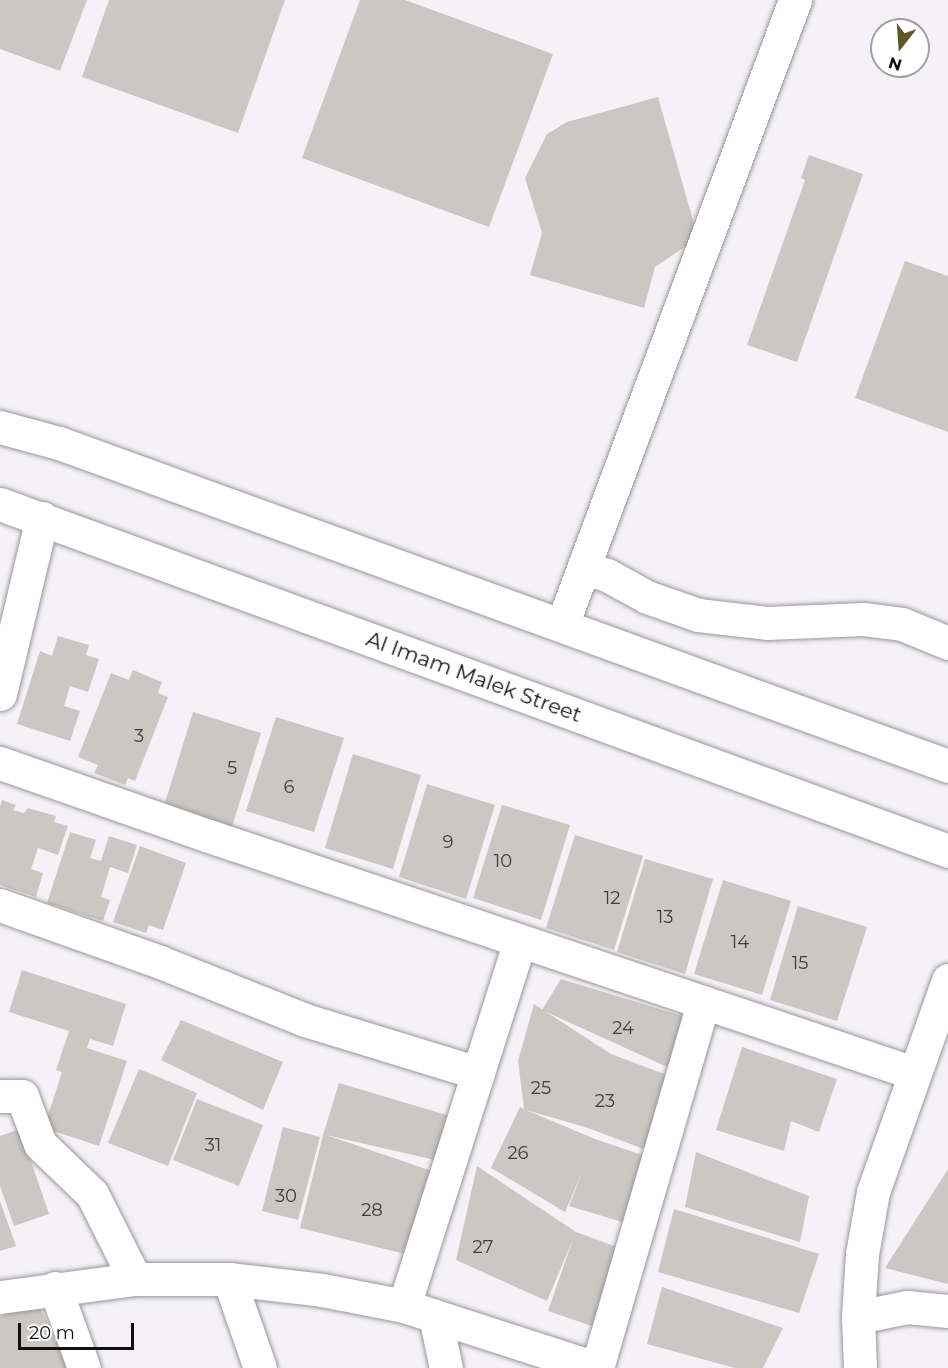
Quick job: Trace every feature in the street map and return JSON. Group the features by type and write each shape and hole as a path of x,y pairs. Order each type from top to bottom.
{"street":[{"path":"562,625 795,0"},
{"path":"0,427 59,443 948,766"},
{"name":"Al Imam Malek Street","path":"0,504 948,851"},
{"path":"0,693 42,518"},
{"path":"584,568 607,575 647,597 698,615 767,623 863,618 902,624 948,643"},
{"path":"0,763 914,1073"},
{"path":"0,905 160,962 305,1020 478,1073"},
{"path":"404,1306 520,941"},
{"path":"860,1368 858,1317 862,1254 873,1192 948,980"},
{"path":"0,1297 135,1279 229,1279 322,1290 404,1306 597,1368 703,1002"},
{"path":"0,1096 22,1096 40,1144 92,1194 135,1279"},
{"path":"229,1279 260,1368"},
{"path":"55,1288 84,1368"},
{"path":"858,1317 907,1307 948,1311"},
{"path":"435,1316 446,1368"}],"building":[{"path":"0,0 87,0 60,71 0,49"},
{"path":"109,0 285,0 238,133 82,77"},
{"path":"360,0 405,0 553,54 489,227 302,158"},
{"path":"658,97 698,238 655,267 644,308 530,275 542,233 525,178 547,134 567,122"},
{"path":"809,155 863,174 797,362 747,345 805,180 801,178"},
{"path":"905,261 948,276 948,432 855,398"},
{"path":"58,636 89,645 86,655 99,659 88,692 70,686 64,706 80,711 70,741 17,724 40,651 52,656"},
{"path":"133,670 162,682 158,693 168,697 135,781 128,778 125,785 94,773 98,765 78,757 111,673 129,680"},
{"path":"193,712 261,733 232,827 164,806"},
{"path":"276,717 344,738 314,832 246,811"},
{"path":"353,754 421,775 393,869 325,848"},
{"path":"427,784 495,805 466,899 399,877"},
{"path":"2,800 16,805 13,810 24,813 28,808 56,816 54,822 68,826 58,855 38,848 31,869 43,873 36,897 0,885 0,807"},
{"path":"502,805 570,825 541,920 473,898"},
{"path":"70,832 96,840 90,858 101,861 109,836 137,845 128,873 110,867 101,897 110,900 103,921 47,903"},
{"path":"575,835 643,856 614,950 546,928"},
{"path":"140,846 186,863 163,930 149,925 146,933 113,922"},
{"path":"645,859 713,879 685,974 617,952"},
{"path":"723,880 791,901 762,995 694,974"},
{"path":"798,906 867,927 837,1021 770,1000"},
{"path":"22,970 126,1004 113,1046 90,1039 87,1048 127,1061 99,1146 44,1128 62,1072 56,1070 69,1031 9,1012"},
{"path":"561,979 692,1019 676,1071 542,1010"},
{"path":"534,1004 611,1054 691,1084 670,1159 588,1128 526,1110 595,1139 648,1157 629,1224 569,1206 583,1170 565,1212 491,1168 520,1107 524,1109 518,1061"},
{"path":"181,1020 283,1062 263,1110 161,1060"},
{"path":"742,1047 837,1079 819,1132 791,1121 784,1151 716,1130"},
{"path":"139,1069 197,1093 168,1166 108,1143"},
{"path":"339,1083 450,1116 435,1160 326,1135 438,1173 409,1255 300,1228 323,1135"},
{"path":"197,1099 263,1125 239,1186 173,1160"},
{"path":"283,1127 320,1137 298,1220 262,1211"},
{"path":"20,1129 49,1214 14,1226 0,1186 0,1136"},
{"path":"696,1152 809,1196 800,1242 685,1207"},
{"path":"477,1166 576,1232 647,1258 621,1336 548,1311 573,1239 547,1301 456,1260"},
{"path":"948,1169 948,1284 885,1268"},
{"path":"0,1201 16,1246 0,1251"},
{"path":"674,1209 819,1254 799,1313 658,1272"},
{"path":"662,1287 783,1328 763,1368 735,1368 647,1344"},
{"path":"37,1302 71,1368 0,1368 0,1317"}]}
